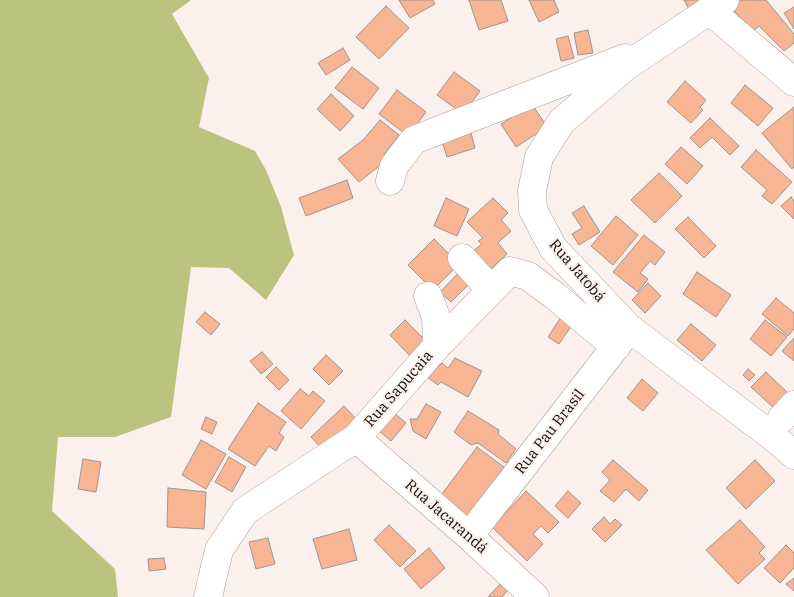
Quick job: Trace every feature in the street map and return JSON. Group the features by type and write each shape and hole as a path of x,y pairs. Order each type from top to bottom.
{"street":[{"name":"Rua Jatobá","path":"717,5 625,68 562,121 539,158 532,191 533,210 553,248 623,338 777,440 794,455"},
{"path":"717,5 794,82"},
{"path":"390,182 394,166 414,140 657,46"},
{"path":"462,258 491,290"},
{"name":"Rua Sapucaia","path":"208,597 219,550 245,511 356,438 437,346 510,271 528,276 555,296 623,338"},
{"path":"428,296 436,317 437,346"},
{"name":"Rua Pau Brasil","path":"469,536 623,338"},
{"name":"Rua Jacarandá","path":"356,438 469,536 535,597"}],"green space":[{"path":"0,0 191,0 172,14 209,78 199,127 255,151 266,170 281,207 294,255 266,300 229,268 191,267 171,417 115,437 58,437 52,511 115,569 118,597 0,597"}],"building":[{"path":"399,0 433,0 435,4 410,18"},
{"path":"469,0 501,0 508,21 479,30"},
{"path":"529,0 554,0 559,12 539,22"},
{"path":"684,0 705,0 689,9"},
{"path":"737,0 766,0 794,34 794,43 784,51 759,26 753,31 731,8"},
{"path":"386,6 409,28 379,59 356,37"},
{"path":"794,7 794,29 784,13"},
{"path":"588,30 593,53 578,55 574,33"},
{"path":"568,36 574,58 561,61 556,39"},
{"path":"343,48 350,60 326,75 318,63"},
{"path":"352,67 379,88 363,109 335,88"},
{"path":"454,72 480,91 463,114 437,95"},
{"path":"685,81 706,100 700,107 703,110 691,123 667,102"},
{"path":"745,85 773,108 758,126 731,103"},
{"path":"397,90 426,112 408,136 379,114"},
{"path":"331,94 354,116 340,131 317,109"},
{"path":"532,104 547,127 516,147 501,124"},
{"path":"794,107 794,167 792,169 762,133"},
{"path":"710,118 739,146 730,155 712,137 700,148 690,138"},
{"path":"380,120 399,135 384,154 388,159 359,182 338,159 363,140"},
{"path":"471,133 475,148 447,157 442,141"},
{"path":"681,147 703,166 687,184 665,164"},
{"path":"756,150 792,182 772,204 762,196 767,190 741,167"},
{"path":"659,173 682,196 655,223 631,200"},
{"path":"347,180 353,198 306,216 299,198"},
{"path":"791,197 794,201 794,219 781,206"},
{"path":"446,198 469,209 457,236 434,226"},
{"path":"493,198 508,213 501,220 511,231 498,243 507,254 485,274 468,255 482,244 478,241 483,238 467,222"},
{"path":"584,206 600,232 579,245 572,234 582,228 572,213"},
{"path":"616,216 638,235 613,265 591,246"},
{"path":"688,217 716,246 704,258 675,229"},
{"path":"644,235 665,252 655,265 650,261 640,273 648,279 638,292 613,272"},
{"path":"434,239 459,264 433,290 408,265"},
{"path":"463,268 474,279 451,302 440,292"},
{"path":"697,272 731,295 716,317 683,294"},
{"path":"648,283 661,296 645,313 632,300"},
{"path":"776,298 794,313 794,329 788,336 762,314"},
{"path":"205,312 220,324 211,335 196,322"},
{"path":"561,317 572,325 559,344 548,337"},
{"path":"405,320 427,342 412,358 390,335"},
{"path":"765,320 787,337 771,356 750,339"},
{"path":"691,324 716,345 702,361 677,340"},
{"path":"794,338 794,361 782,351"},
{"path":"262,352 273,364 261,374 250,361"},
{"path":"326,355 343,371 329,385 313,369"},
{"path":"455,358 482,371 468,397 441,382 438,385 427,377 442,363 448,368"},
{"path":"276,367 289,380 279,390 266,377"},
{"path":"748,369 755,375 749,381 743,375"},
{"path":"766,372 790,395 776,410 751,387"},
{"path":"642,379 658,393 643,411 627,398"},
{"path":"300,389 309,396 313,391 325,401 301,429 281,411"},
{"path":"258,403 286,422 279,433 284,437 276,451 269,446 255,466 228,449"},
{"path":"426,404 441,412 426,439 413,431 410,419 417,419"},
{"path":"344,406 357,420 324,451 311,437"},
{"path":"392,411 406,423 391,441 377,429"},
{"path":"468,411 499,430 498,434 516,449 506,463 478,443 471,445 454,432"},
{"path":"206,417 217,422 212,434 201,429"},
{"path":"201,440 226,454 206,489 182,475"},
{"path":"477,447 504,467 467,518 439,498"},
{"path":"229,457 246,467 232,492 215,482"},
{"path":"83,459 101,462 96,492 78,489"},
{"path":"613,460 648,490 639,501 626,489 614,502 600,491 610,480 602,472"},
{"path":"755,460 775,481 746,509 726,488"},
{"path":"168,488 206,492 204,529 167,527"},
{"path":"526,491 559,522 548,533 541,526 533,534 543,544 527,561 492,527"},
{"path":"568,491 581,503 568,518 555,506"},
{"path":"604,517 610,524 615,519 622,525 605,542 592,529"},
{"path":"740,520 765,547 759,553 765,559 738,584 706,550"},
{"path":"389,525 416,551 400,567 374,540"},
{"path":"349,529 357,560 322,569 313,539"},
{"path":"268,538 275,564 256,569 249,542"},
{"path":"786,545 794,553 794,568 780,583 764,568"},
{"path":"429,548 445,568 421,589 404,569"},
{"path":"164,558 166,569 149,571 148,559"},
{"path":"794,578 794,591 786,584"},
{"path":"501,583 508,590 502,597 488,597"}]}
